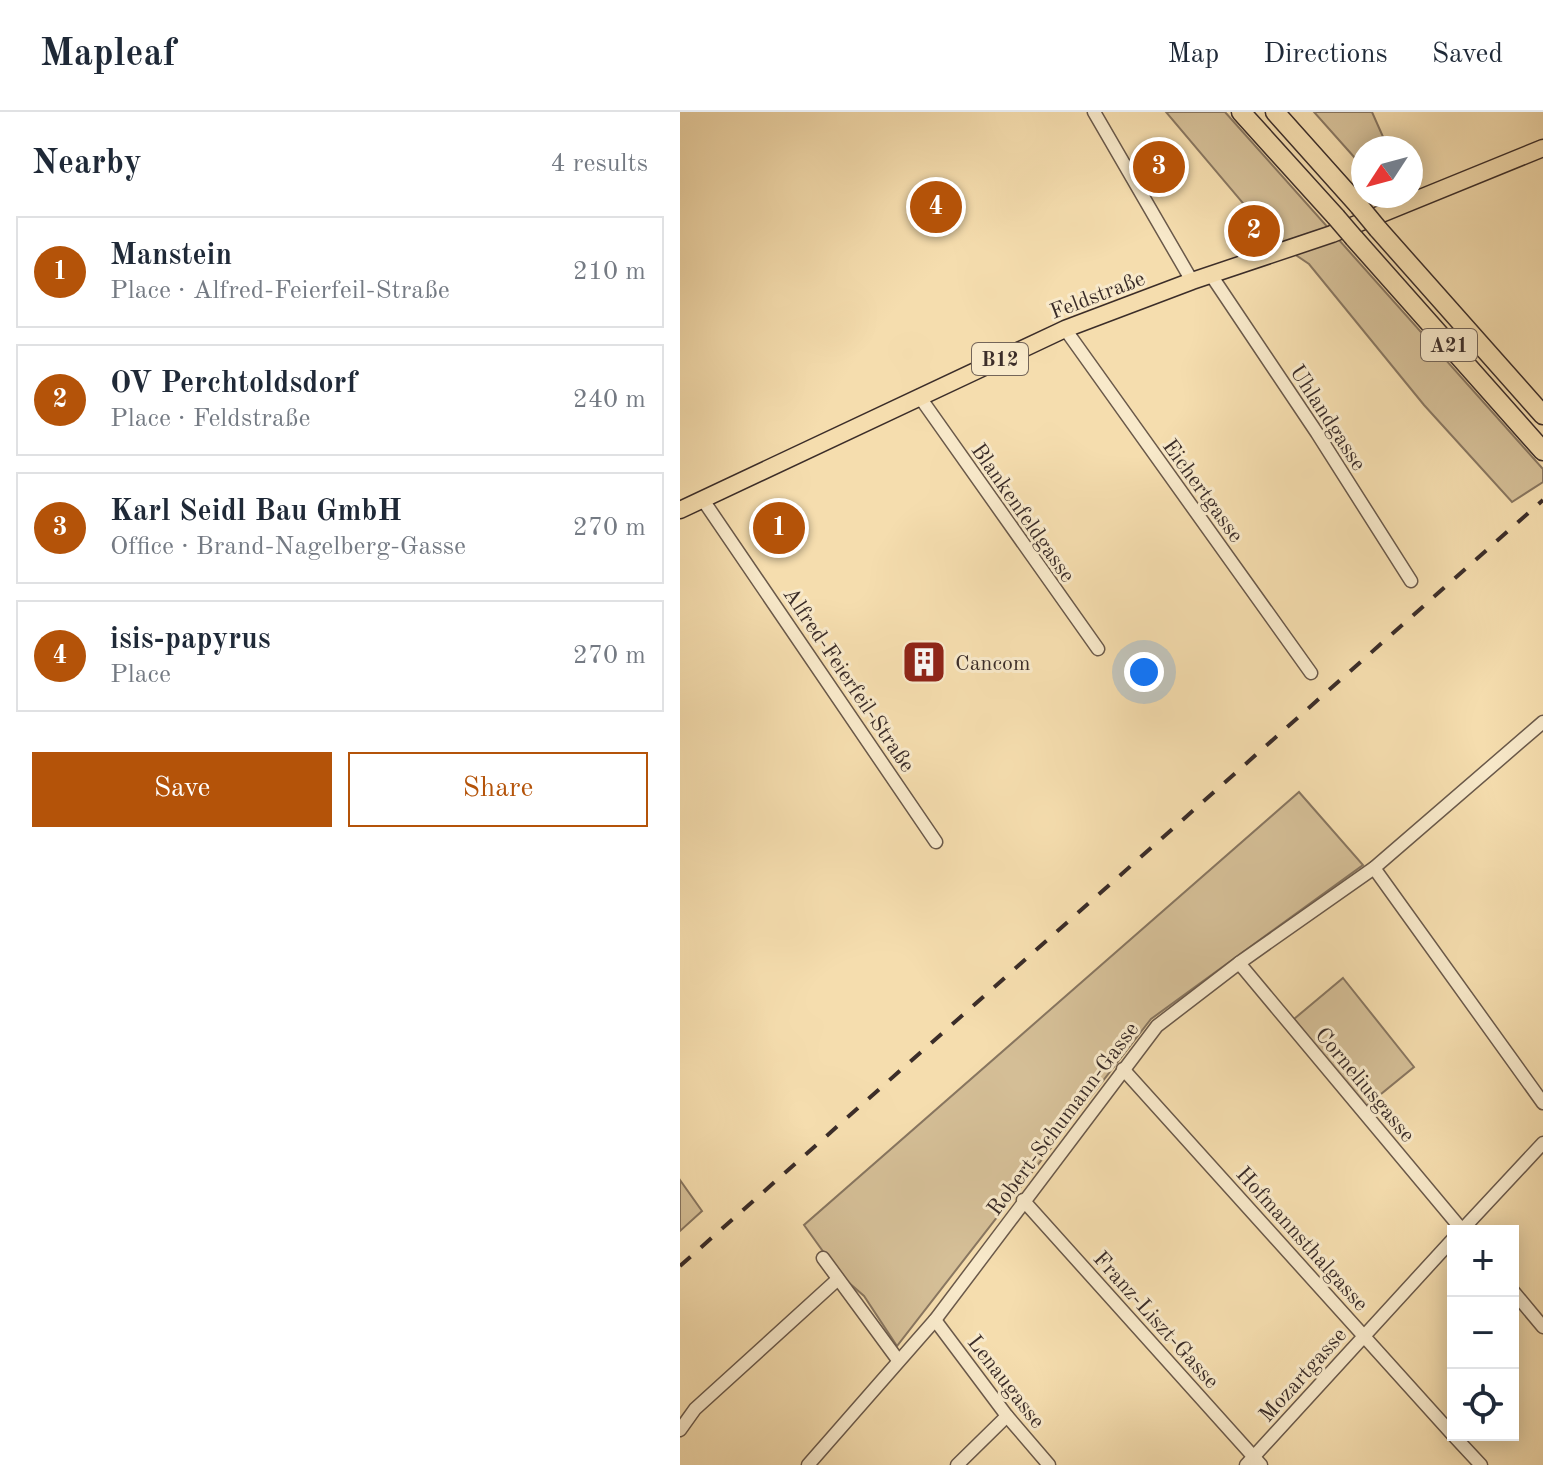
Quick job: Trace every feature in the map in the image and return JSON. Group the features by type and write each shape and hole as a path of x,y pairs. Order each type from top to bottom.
{"highway":[{"name":"A21","path":"1241,112 1543,451"},
{"name":"A21","path":"1275,112 1543,415"}],"main road":[{"name":"Feldstraße","path":"680,510 1065,329 1192,281 1332,234 1543,148"}],"street":[{"path":"1094,112 1192,281"},
{"name":"Uhlandgasse","path":"1211,275 1411,581"},
{"name":"Eichertgasse","path":"1065,329 1311,673"},
{"name":"Blankenfeldgasse","path":"919,396 1098,649"},
{"name":"Alfred-Feierfeil-Straße","path":"703,500 936,842"},
{"name":"Robert-Schumann-Gasse","path":"808,1465 935,1320 1157,1026 1239,963 1374,868 1543,722"},
{"path":"1374,868 1543,1103"},
{"name":"Corneliusgasse","path":"1239,963 1453,1225"},
{"name":"Hofmannsthalgasse","path":"1123,1069 1447,1428"},
{"name":"Mozartgasse","path":"1467,1225 1543,1143"},
{"name":"Franz-Liszt-Gasse","path":"1023,1200 1253,1462"},
{"name":"Mozartgasse","path":"1253,1462 1447,1247"},
{"path":"823,1258 898,1360"},
{"path":"680,1430 695,1409 838,1279"},
{"path":"1518,1297 1543,1327"},
{"name":"Lenaugasse","path":"935,1320 1007,1416 1049,1465"},
{"path":"957,1465 1007,1416"},
{"name":"Hofmannsthalgasse","path":"1459,1441 1481,1465"}],"shaded area":[{"path":"1166,112 1225,112 1543,469 1543,482 1512,502 1424,405 1309,264 1275,241"},
{"path":"1314,112 1372,112 1383,136 1351,136 1351,154"},
{"path":"1299,792 1363,865 1151,1019 897,1346 864,1296 840,1275 804,1225"},
{"path":"1343,978 1414,1067 1365,1107 1294,1019"},
{"path":"680,1180 702,1211 680,1231"}],"railway":[{"path":"680,1266 1543,500"}],"place":[{"name":"Karl Seidl Bau GmbH","path":"1159,167"},
{"name":"isis-papyrus","path":"936,207"},
{"name":"OV Perchtoldsdorf","path":"1254,231"},
{"name":"Manstein","path":"779,528"},
{"name":"Cancom","path":"924,662"}]}
